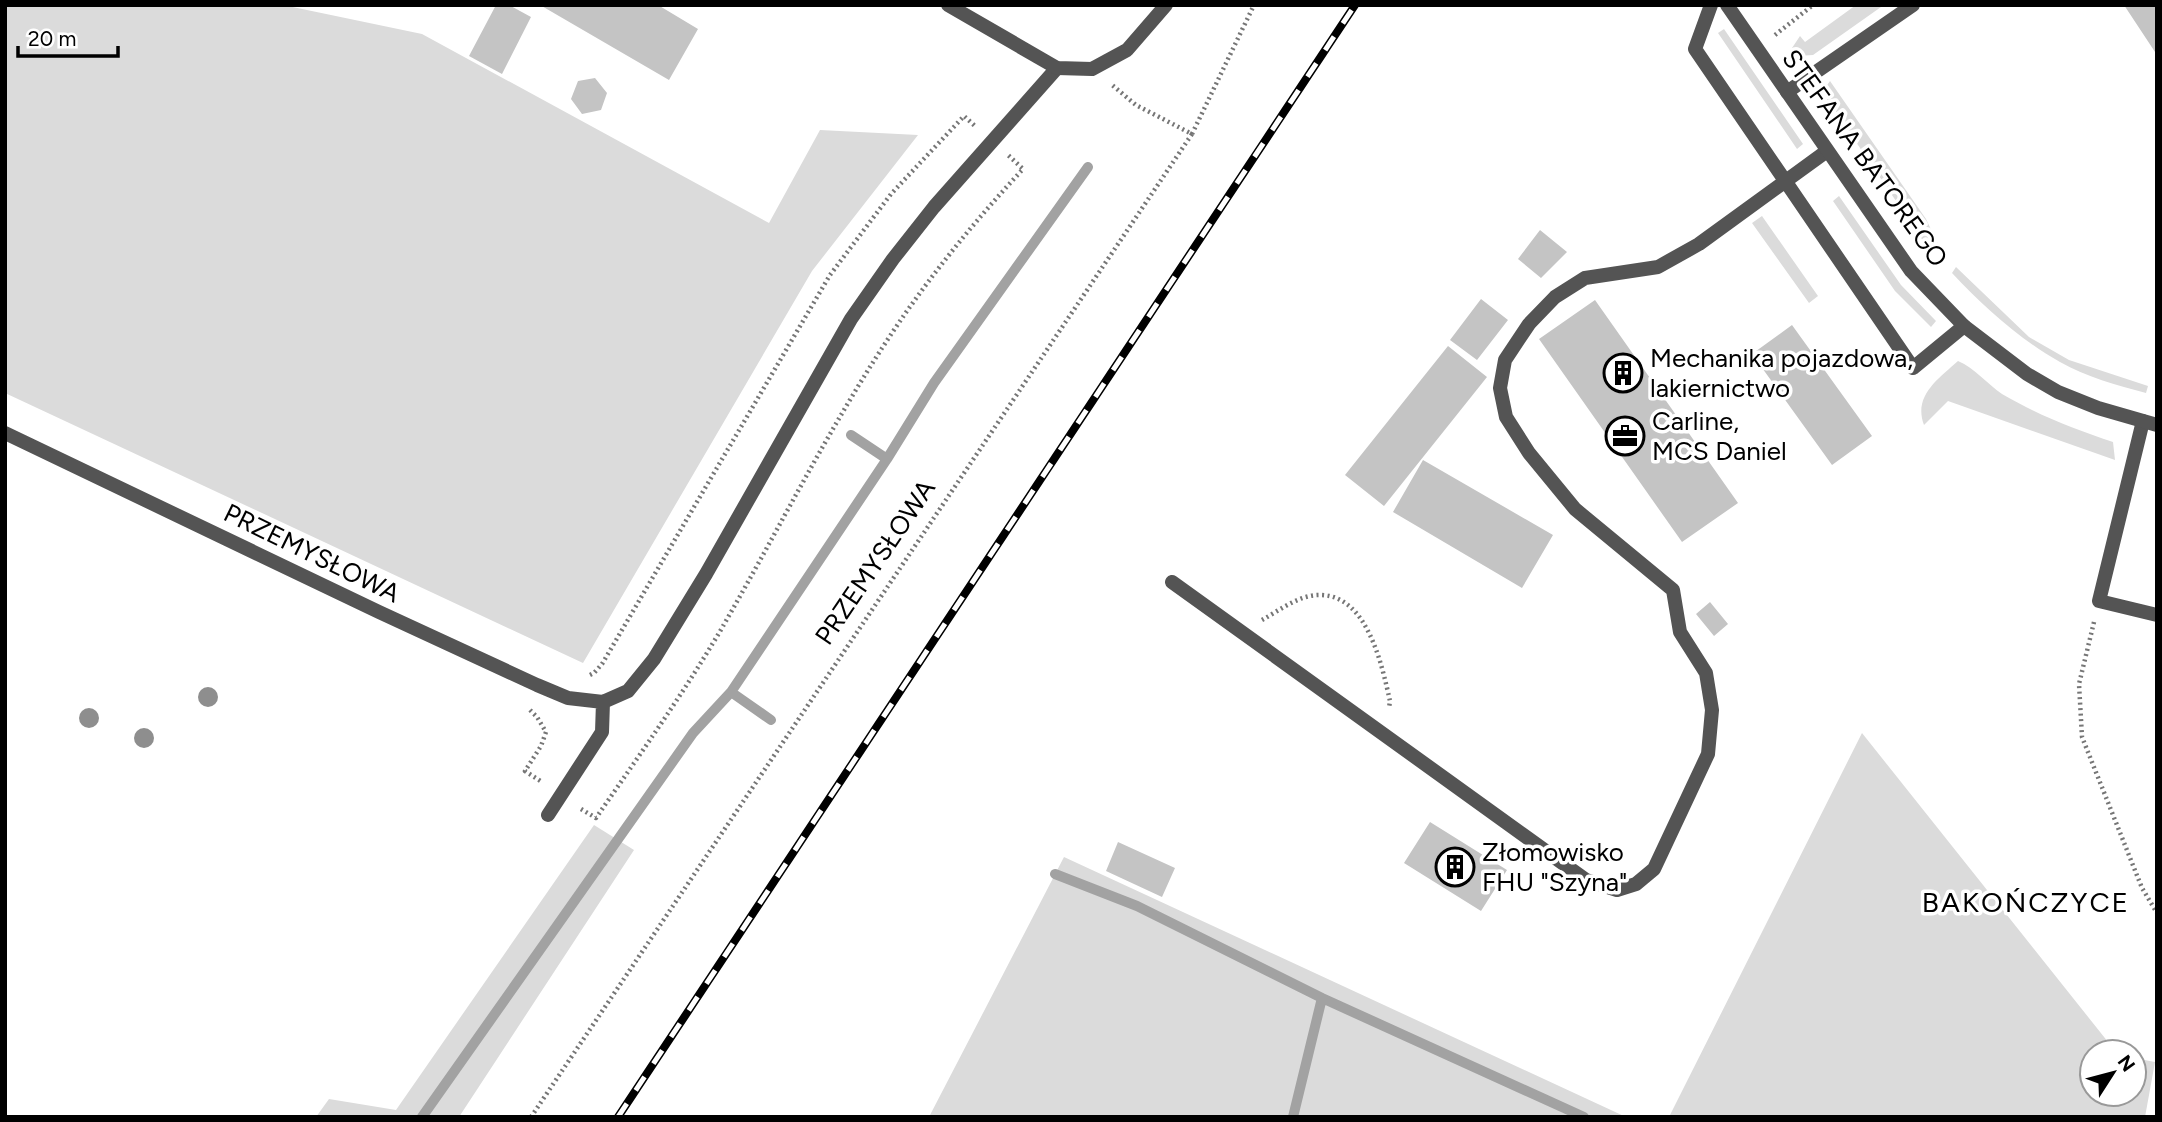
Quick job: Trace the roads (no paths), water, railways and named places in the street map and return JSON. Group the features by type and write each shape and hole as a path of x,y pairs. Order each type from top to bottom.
{"street":[{"path":"948,5 1057,68 1092,69 1127,50 1166,5"},
{"path":"1712,5 1695,49 1913,368 1964,326"},
{"name":"STEFANA BATOREGO","path":"1727,5 1911,271 1964,326 2027,374 2058,392 2098,408 2150,423"},
{"path":"1787,92 1913,5"},
{"path":"548,815 602,732 603,702 628,691 654,659 706,574 851,319 926,217 1057,68"},
{"path":"1172,582 1586,880 1617,890 1636,884 1654,869 1708,754 1712,710 1706,673 1680,632 1673,590 1575,509 1529,453 1506,417 1500,388 1505,360 1529,324 1555,297 1586,278 1658,267 1699,244 1827,151"},
{"path":"2150,423 2099,601 2157,615"},
{"name":"PRZEMYSŁOWA","path":"5,433 537,685 568,698 603,702"}],"waterway":[{"path":"731,692 887,459 934,383 1088,167"},
{"path":"851,435 887,459"},
{"path":"422,1117 693,733 731,692 771,720"},
{"path":"1055,874 1137,906 1322,998 1584,1117"},
{"path":"1293,1117 1322,998"}],"railway":[{"path":"618,1117 1355,5"}],"place":[{"name":"Mechanika pojazdowa, lakiernictwo","path":"1623,373"},
{"name":"Carline, MCS Daniel","path":"1625,436"},
{"name":"Złomowisko FHU \"Szyna\"","path":"1455,867"}],"district":[{"name":"BAKOŃCZYCE","path":"2026,902"}]}
